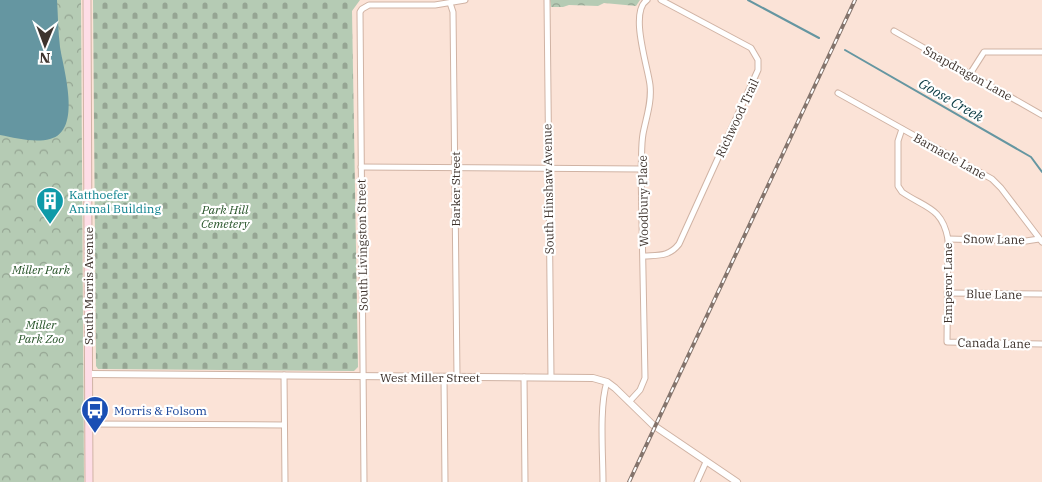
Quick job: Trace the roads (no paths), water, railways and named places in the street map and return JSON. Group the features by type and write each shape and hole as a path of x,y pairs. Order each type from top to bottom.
{"main road":[{"name":"South Morris Avenue","path":"87,0 89,482"}],"street":[{"path":"450,3 465,0"},
{"name":"South Hinshaw Avenue","path":"547,0 547,168 551,377"},
{"name":"Woodbury Place","path":"629,402 640,390 644,378 644,256 641,169 642,135 648,116 650,86 642,52 640,12 642,3 647,0"},
{"name":"Richwood Trail","path":"644,256 666,255 674,250 678,244 758,70 758,60 751,48 661,0"},
{"name":"South Livingston Street","path":"364,482 359,17 362,8 375,4 434,5 450,3"},
{"name":"Barker Street","path":"450,3 454,12 457,377"},
{"name":"Snapdragon Lane","path":"894,31 1042,115"},
{"path":"970,74 984,52 1042,52"},
{"name":"Barnacle Lane","path":"838,93 992,179 1041,240"},
{"name":"Emperor Lane","path":"902,129 898,141 898,186 905,194 939,215 946,228 948,239 947,342"},
{"path":"361,167 641,169"},
{"name":"Snow Lane","path":"948,239 1041,240"},
{"name":"Blue Lane","path":"947,294 1042,294"},
{"name":"Canada Lane","path":"947,342 1042,344"},
{"name":"West Miller Street","path":"89,374 551,377 593,378 607,382"},
{"path":"284,375 285,482"},
{"path":"444,377 445,482"},
{"path":"524,377 525,482"},
{"path":"603,482 604,390 607,382 653,425 737,482"},
{"path":"89,424 284,425"},
{"path":"697,482 706,462"}],"water":[{"path":"0,0 57,0 59,41 67,83 68,112 66,124 60,134 50,139 18,139 0,135"}],"waterway":[{"name":"Goose Creek","path":"748,0 819,38"},
{"name":"Goose Creek","path":"845,50 1031,157 1042,172"}],"railway":[{"path":"629,482 855,0"}],"place":[{"name":"Katthoefer Animal Building","path":"50,225"},
{"name":"Morris & Folsom","path":"95,434"}],"park label":[{"name":"Park Hill Cemetery","path":"225,216"},
{"name":"Miller Park","path":"41,269"},
{"name":"Miller Park Zoo","path":"41,331"}]}
